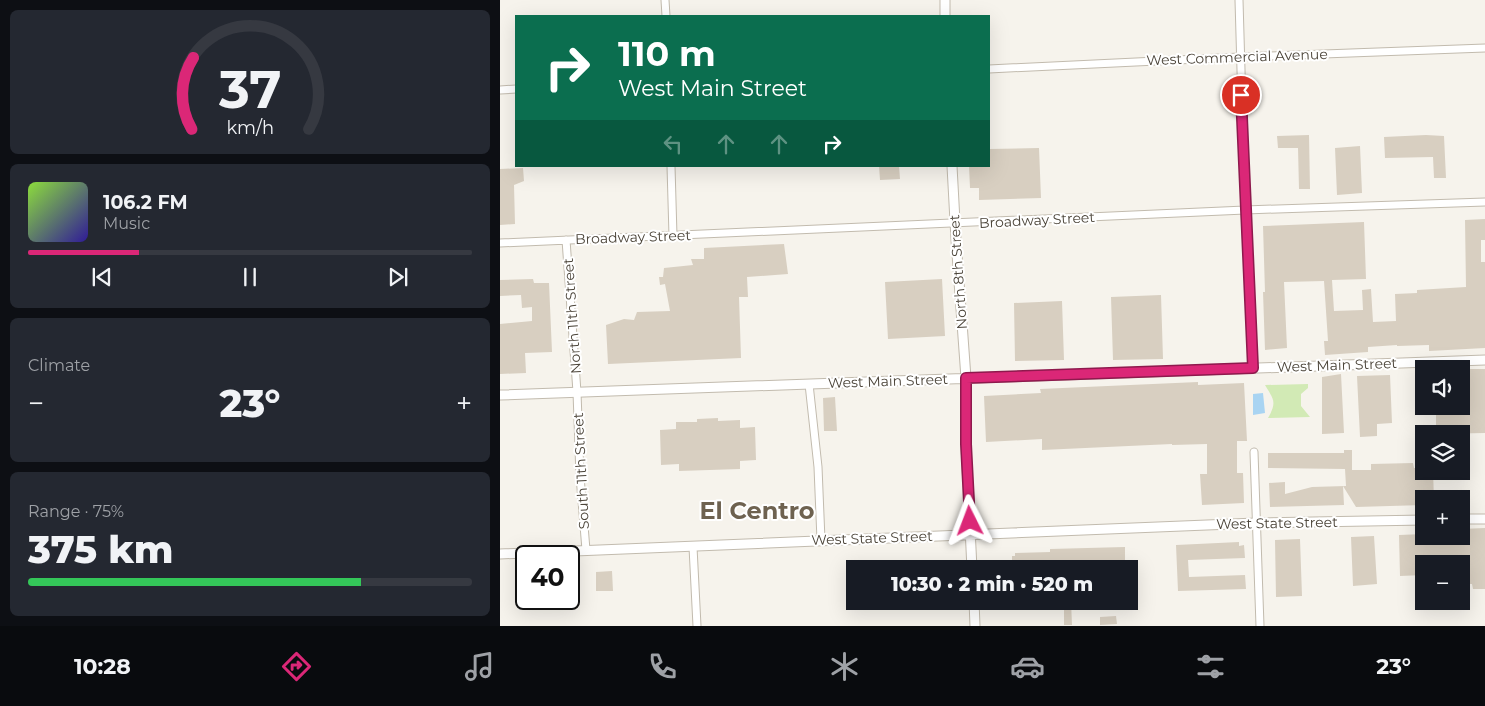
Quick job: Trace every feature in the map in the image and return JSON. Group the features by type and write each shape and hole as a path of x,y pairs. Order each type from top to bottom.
{"street":[{"path":"665,0 666,15"},
{"path":"945,0 945,15"},
{"path":"1239,0 1245,210 1253,368"},
{"name":"West Commercial Avenue","path":"990,69 1485,48"},
{"path":"500,90 515,89"},
{"path":"671,167 673,236"},
{"name":"North 8th Street","path":"952,167 966,378 966,444 971,560"},
{"name":"Broadway Street","path":"500,243 1245,210 1485,202"},
{"name":"North 11th Street","path":"566,240 578,392"},
{"name":"West Main Street","path":"500,395 1485,360"},
{"path":"809,384 818,468 821,540"},
{"name":"South 11th Street","path":"578,392 580,476 586,550"},
{"path":"1254,452 1260,626"},
{"path":"1470,519 1485,519"},
{"name":"West State Street","path":"500,554 1256,523 1415,520"},
{"path":"693,547 697,626"},
{"path":"974,610 975,626"}],"green space":[{"path":"1308,384 1308,388 1301,394 1301,406 1310,417 1268,418 1273,408 1273,401 1265,385"}],"water":[{"path":"1263,393 1265,413 1253,415 1253,394"}],"building":[{"path":"1309,135 1310,189 1299,189 1298,148 1278,148 1277,136"},
{"path":"1444,136 1446,178 1434,178 1433,157 1385,158 1384,137"},
{"path":"1360,146 1362,193 1337,195 1335,148"},
{"path":"1039,148 1041,198 979,200 979,188 970,188 969,167 990,167 990,149"},
{"path":"879,167 899,167 900,179 880,180"},
{"path":"523,168 524,181 514,185 515,224 500,225 500,169"},
{"path":"1485,219 1485,240 1481,240 1481,262 1485,262 1485,348 1429,351 1429,345 1397,345 1368,347 1368,352 1325,355 1324,341 1328,341 1324,281 1284,282 1287,348 1265,350 1263,226 1364,222 1366,279 1332,280 1334,311 1363,310 1362,290 1371,289 1373,322 1396,321 1395,294 1417,293 1417,290 1466,287 1465,220"},
{"path":"784,244 788,274 747,277 748,297 739,297 741,358 608,364 606,325 624,319 634,320 637,312 670,311 665,284 660,285 659,277 663,277 664,268 693,265 691,259 704,259 704,248"},
{"path":"533,279 534,283 549,283 552,352 525,353 526,373 500,374 500,324 532,321 532,307 522,308 521,295 500,296 500,280"},
{"path":"942,279 945,336 888,339 885,282"},
{"path":"1161,295 1163,359 1113,360 1111,297"},
{"path":"1062,301 1064,360 1015,361 1014,303"},
{"path":"1470,369 1485,369 1485,433 1470,433 1470,425 1436,425 1436,415 1470,415"},
{"path":"1341,374 1344,433 1322,434 1322,377"},
{"path":"1390,375 1392,423 1377,424 1377,436 1360,437 1357,376"},
{"path":"1198,382 1198,385 1244,383 1247,441 1237,441 1237,473 1243,473 1244,503 1202,505 1200,474 1207,474 1207,444 1042,450 1042,439 986,442 984,396 1041,393 1040,389"},
{"path":"835,397 837,431 824,431 823,398"},
{"path":"718,418 718,421 740,420 740,428 755,427 756,460 740,461 740,469 679,471 679,464 661,465 660,430 676,429 676,422 697,422 697,419"},
{"path":"1344,450 1352,450 1352,470 1371,470 1371,464 1413,463 1415,480 1433,480 1434,490 1415,490 1415,505 1356,507 1343,486 1346,486 1345,469 1268,468 1268,453 1344,453"},
{"path":"1285,482 1285,494 1312,487 1343,486 1344,505 1270,507 1269,483"},
{"path":"1485,528 1485,589 1473,589 1472,584 1470,584 1470,555 1415,555 1415,575 1400,576 1399,535 1415,534 1415,545 1470,545 1470,529"},
{"path":"1374,536 1377,584 1353,586 1351,537"},
{"path":"1300,539 1302,596 1276,597 1275,540"},
{"path":"1239,542 1239,546 1244,545 1245,558 1188,560 1189,577 1245,575 1246,589 1178,591 1176,545"},
{"path":"1125,547 1125,560 1012,560 1012,556 1015,556 1015,553 1050,552 1050,549"},
{"path":"612,571 613,591 596,591 596,572"},
{"path":"1064,610 1071,610 1072,625 1064,625"},
{"path":"1116,616 1117,624 1100,625 1100,617"}],"district":[{"name":"El Centro","path":"757,510"}],"route":[{"path":"970,521 966,444 966,378 1253,368 1241,95"}]}
